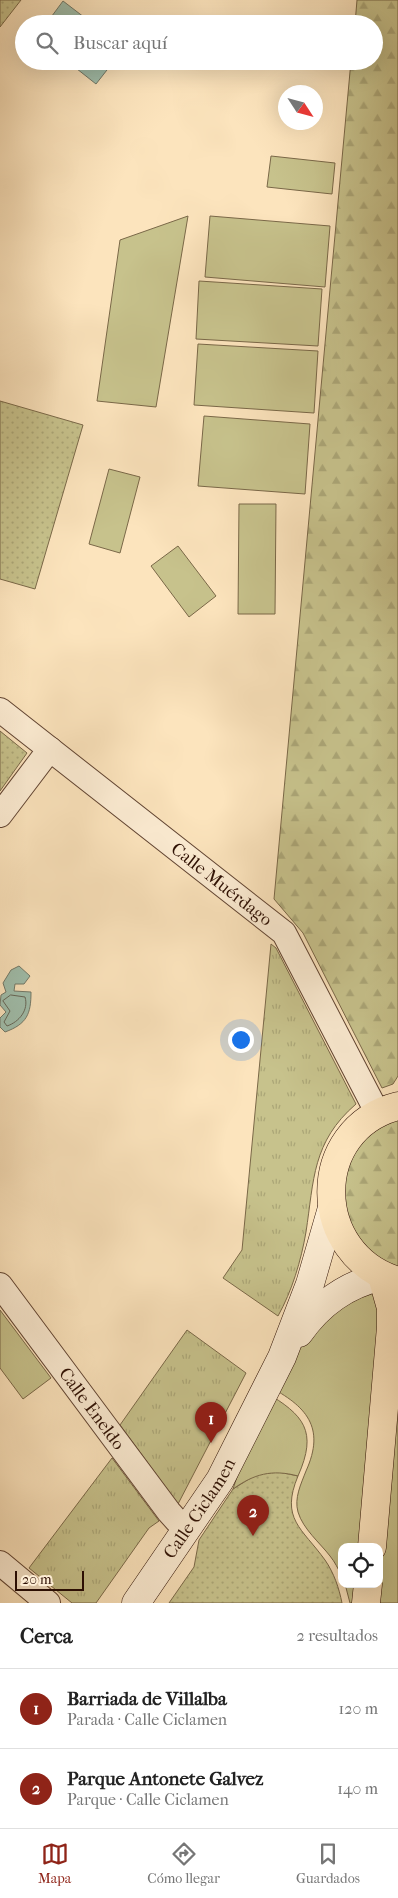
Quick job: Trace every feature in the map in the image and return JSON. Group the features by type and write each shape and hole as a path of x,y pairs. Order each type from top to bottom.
{"main road":[{"path":"372,1543 391,1328 390,1278 366,1266 350,1250 338,1230 332,1208 332,1180 340,1154 356,1131 392,1108"},
{"path":"366,1603 368,1588"}],"street":[{"name":"Calle Muérdago","path":"0,710 284,933 392,1108"},
{"path":"0,815 50,749"},
{"name":"Calle Ciclamen","path":"136,1603 220,1480 282,1357 310,1284 332,1208"},
{"name":"Calle Ciclamen","path":"282,1357 310,1319 330,1299 352,1285 390,1278"},
{"name":"Calle Eneldo","path":"0,1285 169,1512 186,1531"},
{"path":"0,1563 48,1603"}],"green space":[{"path":"0,0 21,0 0,27"},
{"path":"357,0 398,0 398,1076 393,1084 382,1088 303,933 274,899 350,70 383,70 383,15 356,15"},
{"path":"271,156 335,163 332,194 267,187"},
{"path":"188,216 156,407 97,401 120,240"},
{"path":"210,216 330,226 325,287 205,277"},
{"path":"199,281 322,289 318,346 196,339"},
{"path":"198,344 318,351 314,413 194,405"},
{"path":"0,401 83,425 35,589 0,579"},
{"path":"204,416 310,424 305,494 198,486"},
{"path":"109,469 140,477 120,553 89,544"},
{"path":"239,504 276,504 275,614 238,614"},
{"path":"178,546 216,596 189,617 151,566"},
{"path":"0,731 27,753 0,791"},
{"path":"271,944 276,948 356,1104 331,1133 317,1163 299,1265 288,1296 278,1316 223,1278 242,1250"},
{"path":"398,1106 398,1281 358,1259 334,1167"},
{"path":"398,1281 398,1603 350,1603 346,1588 383,1588 383,1543 338,1543 338,1569 332,1558 312,1536 298,1512 297,1496 312,1456 313,1430 302,1410 268,1386 310,1319"},
{"path":"0,1310 51,1378 23,1399 0,1368"},
{"path":"187,1330 246,1373 178,1504 120,1425"},
{"path":"265,1392 289,1408 304,1426 307,1436 307,1447 304,1460 298,1476 280,1473 264,1474 256,1476 233,1489"},
{"path":"112,1458 159,1521 149,1528 96,1603 72,1603 29,1568"},
{"path":"279,1472 298,1476 291,1503 296,1522 331,1570 338,1586 342,1603 169,1603 194,1567 199,1540 233,1489 257,1474"}],"water":[{"path":"63,1 81,15 53,15"},
{"path":"78,70 107,70 96,84"},
{"path":"19,966 30,976 24,984 15,984 14,991 31,992 29,1012 23,1022 5,1032 0,1027 0,1018 6,1012 0,1005 1,995 6,992 3,983 11,970"}],"place":[{"name":"Barriada de Villalba","path":"211,1443"},
{"name":"Parque Antonete Galvez","path":"253,1536"}]}
